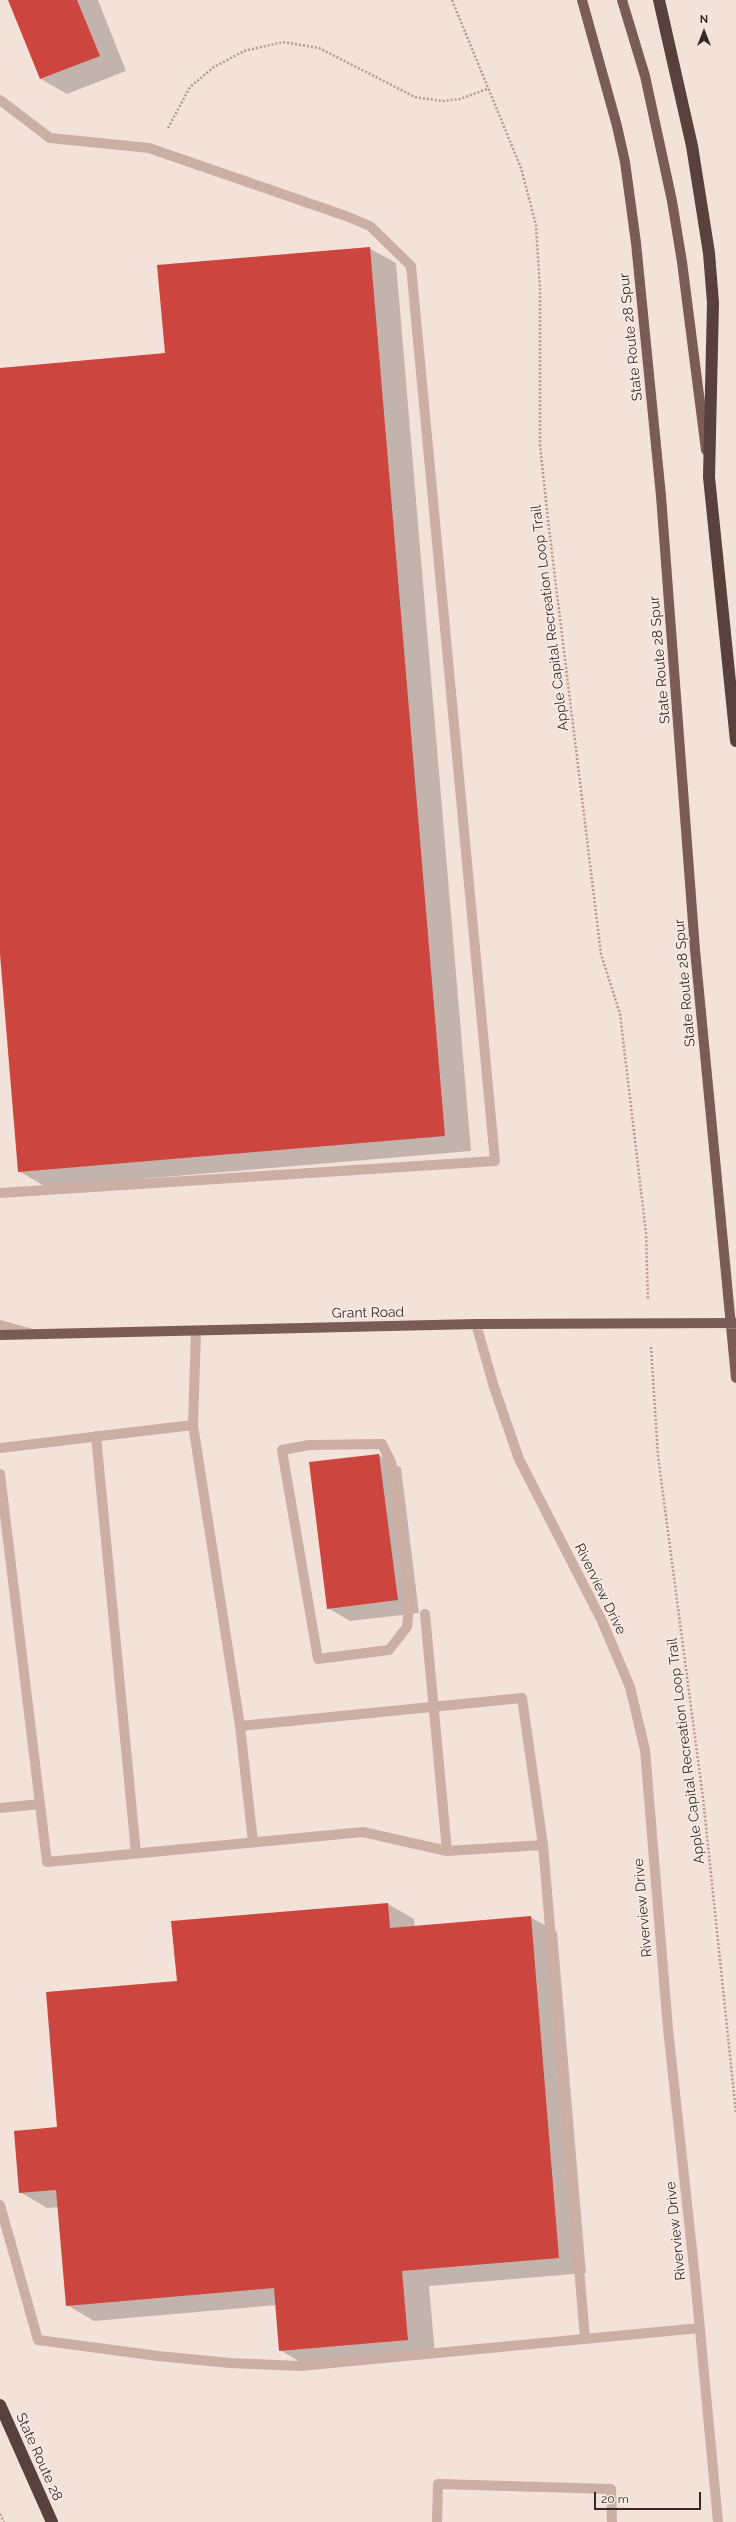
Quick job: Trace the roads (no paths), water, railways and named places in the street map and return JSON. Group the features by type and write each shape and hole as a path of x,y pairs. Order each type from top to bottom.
{"highway":[{"path":"659,0 693,153 709,253 713,303 709,477 736,741"},
{"name":"State Route 28","path":"0,2405 52,2522"}],"main road":[{"name":"State Route 28 Spur","path":"582,0 617,126 625,162 636,243 661,496 696,958 734,1323 736,1378"},
{"path":"622,0 645,76 672,201 682,262 709,477"},
{"name":"Grant Road","path":"0,1335 476,1324 734,1323"}],"street":[{"path":"0,100 50,138 150,148 358,221 370,226 411,266 496,1161 0,1193"},
{"name":"Riverview Drive","path":"476,1324 494,1387 519,1459 602,1621 630,1688 645,1750 668,2029 700,2328 718,2522"},
{"path":"0,1325 37,1335"},
{"path":"196,1331 193,1425 240,1726 253,1842"},
{"path":"0,1448 193,1425"},
{"path":"96,1436 136,1853"},
{"path":"382,1444 391,1462 410,1596 407,1627 389,1650 318,1660 282,1450 309,1446 382,1444"},
{"path":"0,1474 48,1862 363,1832 447,1851 543,1846"},
{"path":"425,1614 447,1851"},
{"path":"240,1726 522,1698 543,1846 585,2338"},
{"path":"0,1808 40,1804"},
{"path":"0,2205 38,2340 222,2363 300,2366 700,2328"},
{"path":"437,2522 438,2484 611,2489 612,2522"}]}
